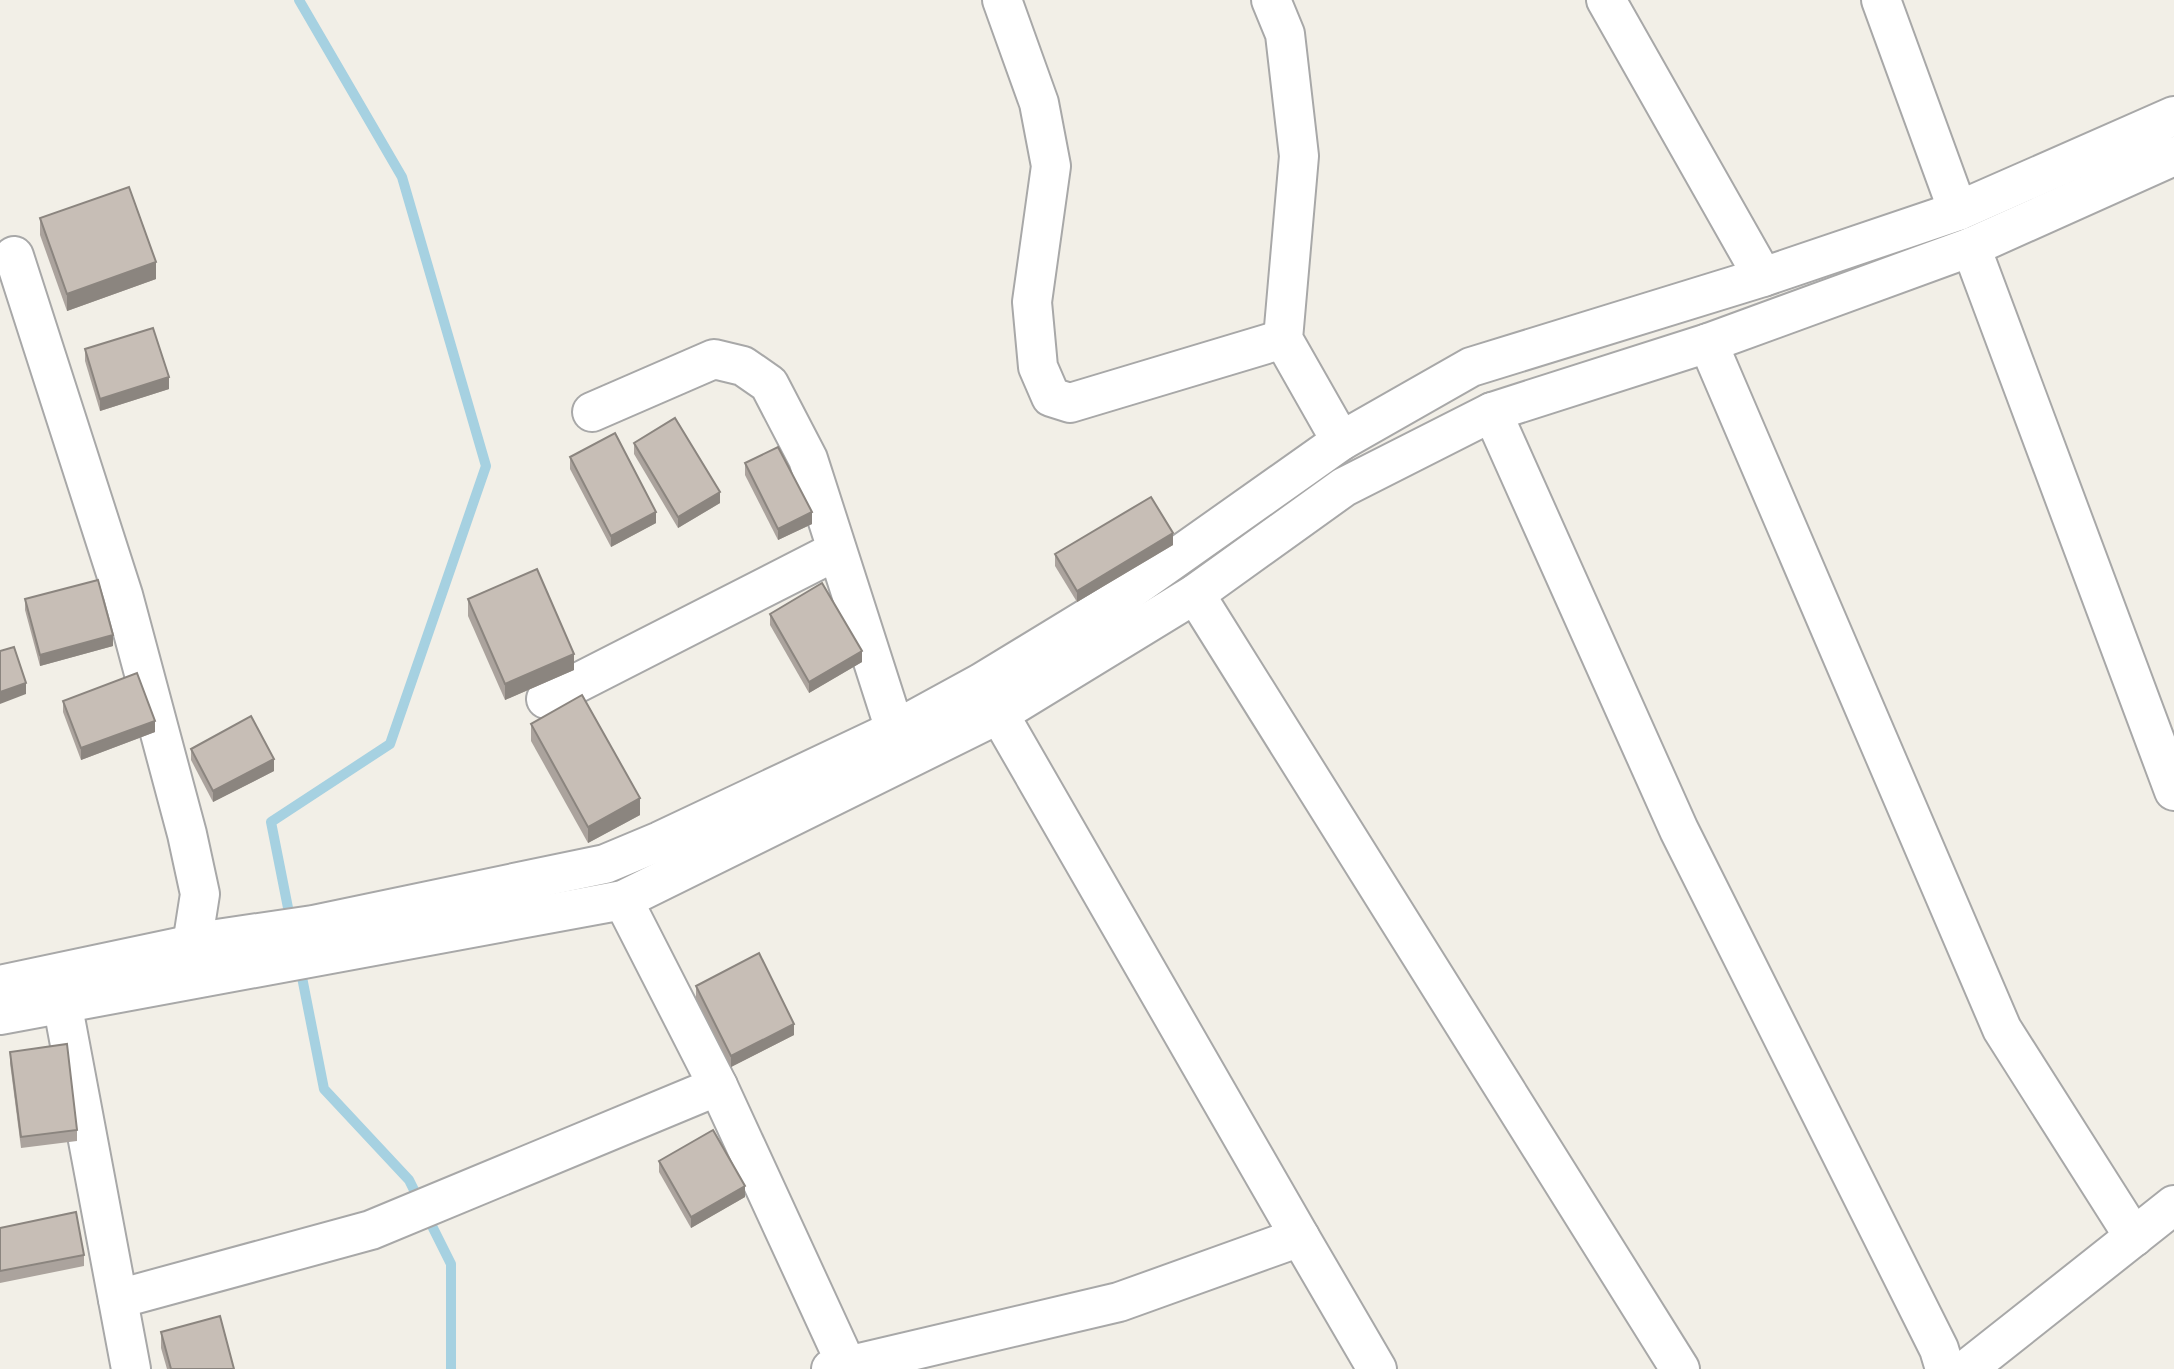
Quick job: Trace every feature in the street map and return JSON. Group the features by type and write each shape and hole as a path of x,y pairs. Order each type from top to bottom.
{"street":[{"path":"1002,0 1039,103 1051,166 1032,302 1038,367 1051,397 1070,403 1283,339"},
{"path":"1271,0 1285,34 1299,156 1283,339 1340,440"},
{"path":"1606,0 1763,277"},
{"path":"1881,0 1958,211"},
{"path":"319,940 605,864 660,841 895,730 981,683 1109,606 1340,440 1471,367 1763,277 1958,211 2174,116"},
{"path":"0,985 211,952 623,900 999,714 1195,594 1344,487 1492,412 1708,344 1971,247 2174,156"},
{"path":"1971,247 2174,791"},
{"path":"15,256 122,595 187,834 211,952"},
{"path":"1708,344 2001,1029 2134,1237"},
{"path":"592,412 714,359 743,366 769,384 808,459 895,730"},
{"path":"1492,412 1679,830 1939,1349 1945,1369"},
{"path":"546,699 836,551"},
{"path":"1195,594 1680,1369"},
{"path":"999,714 1377,1369"},
{"path":"623,900 718,1086 842,1368 1119,1302 1300,1237"},
{"path":"0,1015 62,1002 211,952"},
{"path":"62,1002 131,1369"},
{"path":"118,1299 371,1230 718,1086"},
{"path":"1967,1369 2174,1205"}],"building":[{"path":"129,187 156,262 67,294 40,218"},
{"path":"153,328 169,377 100,399 85,349"},
{"path":"675,418 720,492 678,517 634,443"},
{"path":"615,433 656,512 611,536 570,457"},
{"path":"778,447 812,512 778,529 745,463"},
{"path":"1151,497 1173,533 1077,591 1055,554"},
{"path":"537,569 574,654 505,684 468,599"},
{"path":"98,580 113,635 40,655 25,599"},
{"path":"822,583 862,651 809,682 770,614"},
{"path":"14,647 26,683 0,692 0,651"},
{"path":"137,673 155,721 81,748 63,701"},
{"path":"582,695 640,798 588,827 531,724"},
{"path":"251,716 274,759 213,791 191,749"},
{"path":"759,953 794,1024 731,1056 696,986"},
{"path":"67,1044 77,1130 21,1137 10,1052"},
{"path":"713,1130 745,1186 691,1217 659,1161"},
{"path":"76,1212 84,1255 0,1271 0,1228"},
{"path":"220,1316 234,1369 171,1369 161,1332"}],"waterway":[{"path":"291,923 271,822 390,744 486,466 402,177 299,0"},
{"path":"300,967 324,1089 409,1180 451,1264 451,1369"}]}
